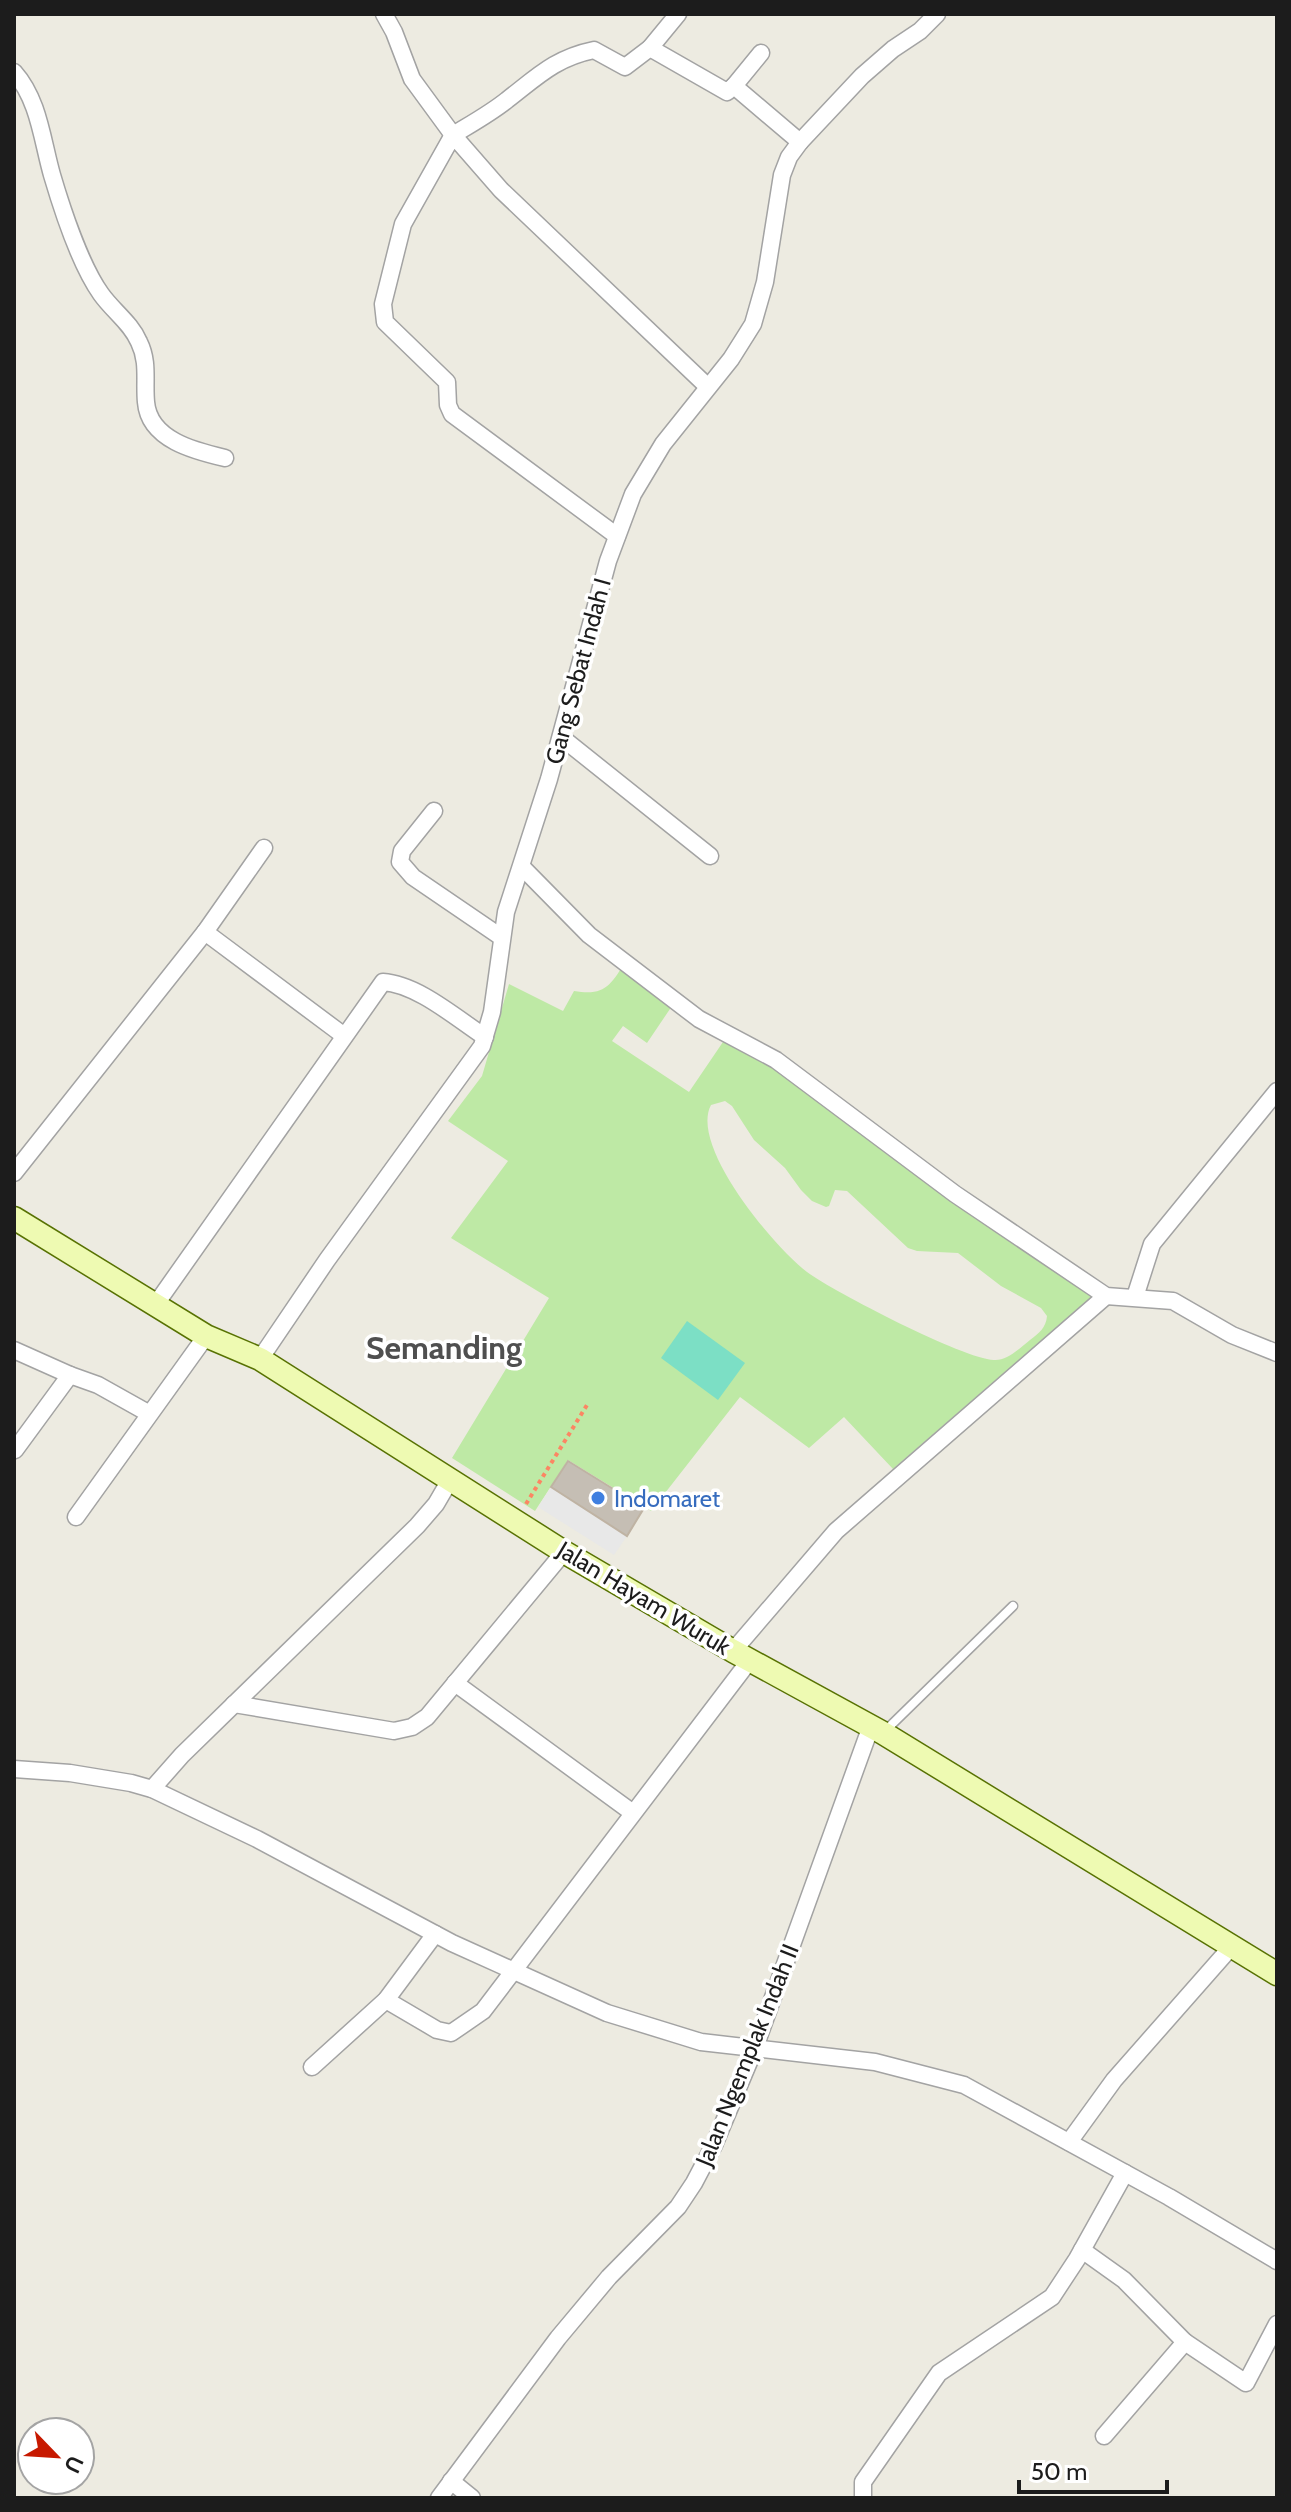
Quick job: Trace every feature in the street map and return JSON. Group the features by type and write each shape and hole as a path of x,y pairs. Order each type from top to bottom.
{"main road":[{"name":"Jalan Hayam Wuruk","path":"16,1223 206,1336 260,1359 564,1552 741,1656 877,1730 1277,1974"}],"street":[{"path":"384,14 412,79 453,135 501,190 708,387"},
{"path":"617,536 452,414 448,405 447,382 385,322 383,304 403,224 453,135 571,55 594,50 625,67 650,48 678,14"},
{"name":"Gang Sebat Indah I","path":"260,1359 327,1260 470,1065 485,1037 492,1012 506,912 561,737 599,591 617,536 649,464 748,336 765,282 782,175 800,142 862,76 937,14"},
{"path":"650,48 727,92 761,53"},
{"path":"14,72 30,95 52,176 89,272 102,295 140,343 145,357 148,415 162,433 173,440 225,458"},
{"path":"734,86 800,142"},
{"path":"561,737 710,856"},
{"path":"434,811 402,851 400,862 413,877 501,937"},
{"path":"14,1173 205,932 264,848"},
{"path":"522,867 589,935 699,1019 776,1060 955,1194 1106,1296 1173,1301 1232,1335 1277,1353"},
{"path":"205,932 343,1035"},
{"path":"156,1304 383,982 412,990 485,1037"},
{"path":"1135,1297 1152,1244 1277,1091"},
{"path":"386,2000 437,2030 451,2033 483,2011 633,1813 741,1656 836,1531 1106,1296"},
{"path":"76,1517 206,1336"},
{"path":"14,1350 98,1385 148,1413"},
{"path":"15,1450 70,1375"},
{"path":"152,1789 234,1704 417,1526 436,1504 450,1480"},
{"path":"234,1704 394,1731 412,1727 427,1717 564,1552"},
{"path":"455,1683 633,1813"},
{"name":"Jalan Ngemplak Indah II","path":"439,2498 558,2338 609,2277 678,2207 714,2145 754,2050 877,1730"},
{"path":"14,1769 70,1773 152,1789 257,1839 435,1934 607,2013 701,2042 875,2062 964,2085 1277,2261"},
{"path":"312,2067 386,2000 435,1934"},
{"path":"1069,2142 1114,2080 1232,1946"},
{"path":"863,2492 939,2373 1052,2297 1125,2173"},
{"path":"1082,2250 1124,2280 1185,2342 1246,2383 1277,2324"},
{"path":"1104,2436 1185,2342"},
{"path":"451,2481 472,2498"}],"lane":[{"path":"877,1730 1013,1606"}],"path":[{"path":"516,1520 587,1405"}],"green space":[{"path":"626,961 674,1003 647,1043 623,1026 612,1041 689,1092 725,1039 776,1063 1094,1295 893,1469 844,1417 809,1448 740,1397 651,1511 568,1460 535,1511 452,1458 549,1298 451,1238 508,1161 448,1121 482,1076 509,984 563,1011 574,991 593,992 606,987","holes":["725,1101 732,1106 754,1140 785,1168 812,1201 826,1207 835,1190 847,1191 908,1248 958,1253 1001,1286 1041,1308 1047,1316 1044,1327 1004,1358 978,1357 899,1323 807,1272 775,1242 723,1170 707,1123 711,1105"]},
{"path":"687,1321 745,1363 718,1400 661,1358"}],"shaded area":[{"path":"551,1487 627,1536 614,1555 538,1507"}],"building":[{"name":"Indomaret","path":"568,1461 644,1508 627,1536 551,1487"}],"place":[{"name":"Indomaret","path":"598,1498"}],"district":[{"name":"Semanding","path":"444,1347"}]}
